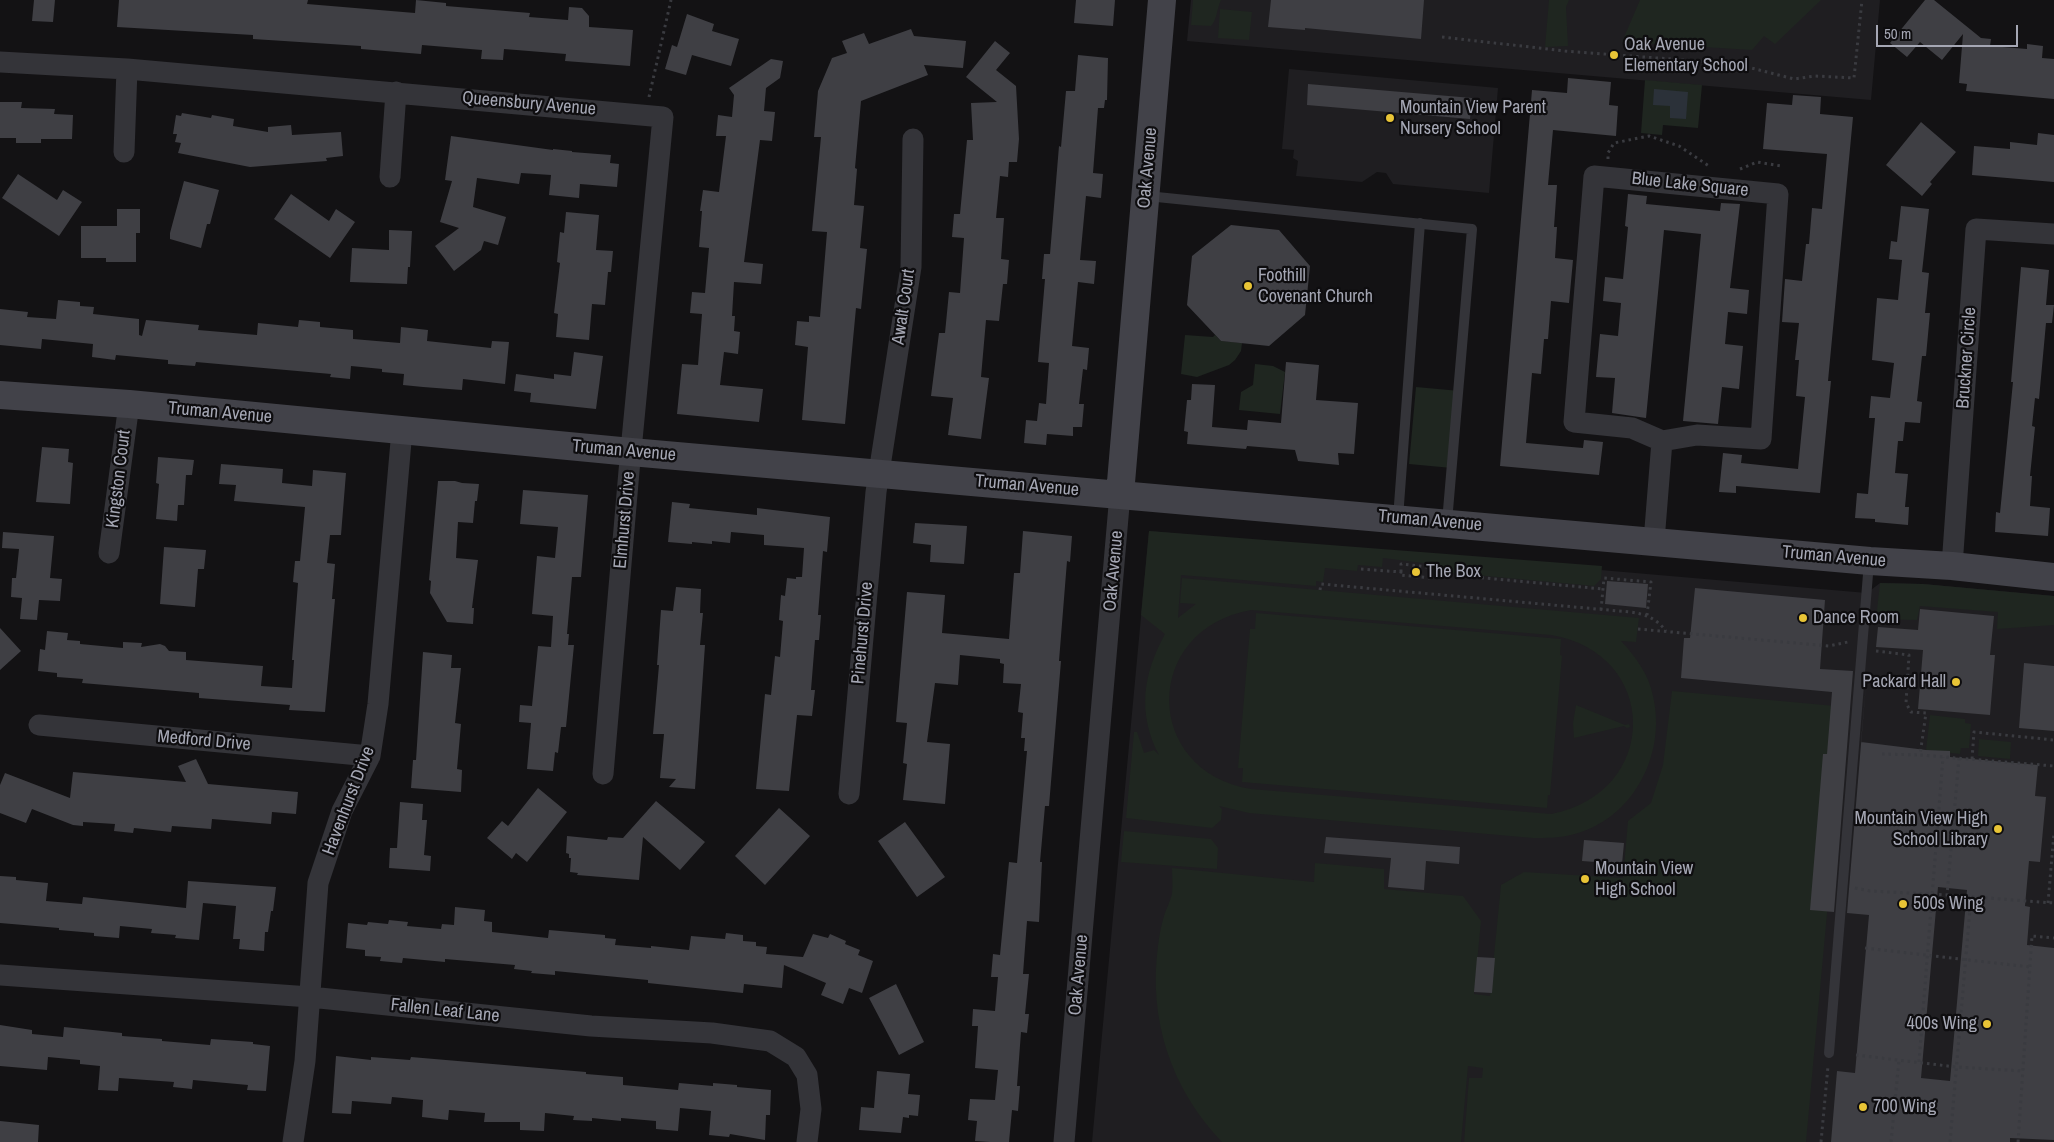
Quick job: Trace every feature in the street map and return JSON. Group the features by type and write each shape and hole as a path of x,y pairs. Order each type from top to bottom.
{"street":[{"name":"Oak Avenue","path":"1064,1142 1162,0"},
{"name":"Queensbury Avenue","path":"0,62 128,69 654,116"},
{"path":"124,152 128,69"},
{"path":"390,177 396,92"},
{"name":"Elmhurst Drive","path":"603,774 631,452 654,116"},
{"name":"Awalt Court","path":"879,473 911,268 913,139"},
{"name":"Blue Lake Square","path":"1594,176 1607,177 1778,194 1761,439 1697,435 1662,442 1632,428 1574,422 1594,176"},
{"name":"Bruckner Circle","path":"1952,566 1976,229 2054,234"},
{"name":"Truman Avenue","path":"0,395 128,404 631,452 1447,522 1870,561 1952,566 2054,577"},
{"name":"Kingston Court","path":"109,553 128,404"},
{"name":"Havenhurst Drive","path":"293,1142 305,1061 318,883 342,810 370,756 378,704 402,430"},
{"path":"1654,541 1662,442"},
{"name":"Pinehurst Drive","path":"849,794 879,473"},
{"name":"Medford Drive","path":"39,725 370,756"},
{"name":"Fallen Leaf Lane","path":"0,975 310,997 591,1026 712,1033 770,1040 796,1057 808,1075 810,1109 807,1142"}],"lane":[{"path":"1146,196 1472,228 1447,522"},
{"path":"1398,518 1420,224"},
{"path":"1829,1053 1870,561"}],"path":[{"path":"654,116 671,0"},
{"path":"1442,37 1565,51 1736,64 1794,79 1815,76 1854,78 1862,0"},
{"path":"1607,177 1608,153 1614,142 1649,136 1679,146 1706,164 1714,167"},
{"path":"1735,169 1757,162 1781,166"},
{"path":"1427,567 1402,564 1400,576 1431,578 1432,573 1603,589"},
{"path":"1361,569 1401,572"},
{"path":"1601,610 1604,578 1651,582 1647,616"},
{"path":"1320,590 1321,584 1644,614 1662,626 1666,632"},
{"path":"1638,629 1830,646 1844,642 1858,644 1862,650 1909,655 1906,703 1910,712 1926,713 1920,755"},
{"path":"1972,759 1974,732 2054,740"},
{"path":"1882,754 1920,755 2054,766"},
{"path":"1919,1062 1934,893 1943,757"},
{"path":"1946,895 1958,758"},
{"path":"2048,903 2054,833"},
{"path":"1870,891 1934,893 2054,903"},
{"path":"1950,1142 1971,897"},
{"path":"2018,1142 2032,936 2054,938"},
{"path":"1865,948 2030,967"},
{"path":"1820,1142 1829,1053"},
{"path":"1856,1055 1956,1067 2023,1071"},
{"path":"1891,1142 1898,1060"}],"shaded area":[{"name":"Oak Avenue Elementary School","path":"1191,0 1880,0 1871,100 1187,41"},
{"path":"1193,0 1221,0 1215,21 1211,26 1191,25"},
{"path":"1549,0 1569,0 1566,7 1568,46 1545,47"},
{"path":"1640,0 1821,0 1775,44 1764,36 1752,50 1622,42"},
{"path":"1220,9 1252,12 1249,40 1218,38"},
{"name":"Mountain View Parent Nursery School","path":"1289,69 1498,88 1489,193 1393,184 1386,173 1377,172 1362,182 1296,176 1298,161 1293,158 1294,150 1282,149"},
{"path":"1645,80 1702,85 1698,128 1663,125 1662,135 1641,133"},
{"path":"1654,89 1688,92 1686,119 1670,118 1670,106 1653,105"},
{"path":"1185,335 1213,337 1215,335 1221,341 1242,343 1241,351 1229,365 1197,377 1181,374"},
{"path":"1255,364 1273,366 1285,372 1280,414 1239,410 1241,392 1253,385"},
{"path":"1416,387 1460,391 1452,468 1409,464"},
{"name":"Mountain View High School","path":"1149,531 1867,593 1880,583 1923,584 2054,596 2054,1142 1092,1142"},
{"path":"1149,531 1602,566 1601,579 1594,586 1432,571 1431,564 1383,558 1382,567 1358,565 1357,571 1325,568 1323,582 1316,581 1316,586 1181,575 1178,618 1196,604 1180,603 1182,578 1639,618 1636,642 1621,641 1641,667 1651,688 1656,718 1655,741 1649,762 1640,782 1627,800 1612,816 1593,827 1571,835 1533,838 1249,813 1219,806 1222,809 1221,820 1212,828 1126,818 1134,732 1137,732 1144,753 1154,750 1159,755 1152,739 1145,709 1148,679 1152,664 1165,634 1141,615","holes":["1251,610 1551,635 1587,647 1612,668 1628,694 1633,723 1628,753 1613,780 1587,801 1551,814 1251,789 1215,777 1190,756 1174,729 1169,700 1174,670 1190,643 1215,622"]},
{"path":"1880,583 1923,584 2054,596 2054,625 1997,629 1998,612 1920,606 1917,620 1876,619"},
{"path":"1256,613 1561,639 1560,655 1562,656 1550,795 1548,795 1547,808 1242,782 1243,768 1238,768 1250,629 1255,629"},
{"path":"1672,691 1846,707 1806,1142 1464,1142 1469,1078 1482,1078 1483,1068 1468,1066 1461,1142 1222,1142 1189,1099 1167,1052 1160,1026 1156,973 1158,946 1164,916 1172,894 1172,868 1314,882 1315,863 1384,869 1384,889 1463,896 1481,921 1474,994 1490,996 1501,885 1524,872 1623,878 1628,821 1651,803 1663,765"},
{"path":"1576,705 1625,725 1629,724 1630,727 1624,726 1574,738 1573,723"},
{"path":"1930,715 1965,719 1965,723 1971,724 1969,748 1961,748 1960,754 1926,750"},
{"path":"1979,739 2011,742 2010,759 1978,756"},
{"path":"1124,831 1211,839 1218,848 1217,869 1121,862"}],"building":[{"path":"34,0 55,0 53,22 32,21"},
{"path":"119,0 308,0 307,4 415,13 416,0 446,3 446,6 530,13 529,17 568,20 569,7 582,8 589,16 589,27 633,30 630,66 565,61 566,54 504,49 503,60 481,59 482,50 422,45 421,54 361,49 361,46 253,39 253,35 117,27"},
{"path":"1076,0 1115,0 1113,26 1074,23"},
{"path":"1271,0 1424,0 1421,39 1305,28 1305,30 1268,27"},
{"path":"1925,0 1934,0 1981,38 1991,39 1990,46 2027,49 2027,44 2043,46 2042,58 2054,59 2054,99 1966,91 1967,84 1959,83 1963,34 1942,60 1920,42 1907,57 1890,43"},
{"path":"687,14 714,24 712,31 739,39 731,66 692,55 686,75 665,69 672,45 677,47"},
{"path":"911,29 914,36 966,41 963,68 924,65 928,75 861,101 854,205 864,206 860,248 867,249 861,309 856,308 845,424 802,420 808,347 795,345 797,321 809,322 809,316 820,317 827,232 812,231 821,137 814,137 818,91 832,58 847,53 842,41 864,33 869,44"},
{"path":"995,41 1010,53 996,70 1016,86 1019,139 1017,162 1009,162 1008,177 1000,176 996,218 1004,218 1001,259 1009,260 1007,284 1003,284 999,321 986,320 981,377 989,378 981,439 948,435 953,398 931,396 939,333 945,333 949,292 960,293 964,238 952,237 954,214 960,214 967,140 973,140 971,103 997,102 966,77"},
{"path":"1078,55 1108,58 1107,100 1105,100 1104,108 1098,108 1093,173 1103,174 1101,198 1086,196 1080,260 1096,261 1094,284 1078,282 1072,346 1089,348 1087,370 1083,369 1079,404 1084,404 1082,427 1073,427 1073,436 1047,434 1046,445 1024,443 1026,420 1037,421 1039,403 1046,404 1049,363 1038,362 1045,279 1042,279 1044,254 1050,254 1059,146 1061,147 1066,91 1075,91"},
{"path":"771,59 783,61 780,78 766,88 764,111 775,112 772,141 760,140 744,262 763,264 761,284 734,282 732,316 735,316 734,331 740,332 738,354 724,352 720,385 763,389 759,422 677,414 682,364 698,365 702,314 690,313 692,292 705,293 709,248 699,247 702,211 700,211 703,190 719,192 726,136 716,136 718,115 732,117 734,95 729,88"},
{"path":"1568,78 1611,82 1609,105 1618,106 1616,136 1553,130 1548,185 1557,185 1554,227 1557,227 1555,258 1573,260 1569,303 1551,301 1548,339 1544,339 1541,374 1532,373 1526,443 1583,448 1584,440 1603,442 1599,475 1500,466 1532,90 1567,93"},
{"path":"1308,84 1472,98 1470,119 1307,105"},
{"path":"1793,95 1821,97 1820,114 1853,117 1828,381 1831,381 1820,493 1736,486 1736,493 1719,492 1723,453 1742,455 1741,463 1798,469 1805,397 1796,396 1799,360 1795,360 1799,323 1782,322 1785,279 1802,281 1806,244 1809,244 1812,208 1822,209 1827,154 1763,149 1767,103 1792,105"},
{"path":"0,102 22,102 21,108 55,109 54,114 73,115 72,139 41,139 41,143 16,143 16,138 0,138"},
{"path":"182,113 211,118 212,115 234,119 233,126 268,132 268,127 291,125 292,135 341,132 343,156 326,158 327,161 250,167 178,153 181,143 175,142 177,134 173,134 176,115 181,116"},
{"path":"1921,122 1956,152 1930,182 1932,184 1922,196 1886,165"},
{"path":"2038,133 2054,135 2054,182 1972,175 1974,146 2010,149 2010,142 2037,145"},
{"path":"451,136 553,150 611,155 610,163 619,164 617,187 580,184 579,198 549,195 551,175 521,173 519,184 477,178 473,207 506,217 498,245 484,241 481,250 454,271 435,246 459,228 440,222 452,181 445,180"},
{"path":"18,174 57,200 63,190 82,202 59,236 2,198"},
{"path":"184,181 219,190 201,248 170,239"},
{"path":"291,194 329,221 336,209 355,222 330,258 274,219"},
{"path":"1628,194 1647,196 1646,204 1720,211 1721,203 1740,204 1730,288 1749,290 1747,314 1728,312 1725,344 1743,346 1739,389 1722,387 1718,424 1683,421 1701,234 1664,230 1646,418 1612,413 1615,378 1596,377 1600,334 1618,336 1621,303 1603,301 1605,277 1623,279 1628,227 1625,226"},
{"path":"1901,206 1929,209 1922,272 1929,273 1925,313 1930,313 1926,356 1922,356 1917,401 1922,402 1920,423 1905,422 1903,441 1898,441 1895,473 1908,474 1905,507 1909,507 1908,525 1875,522 1875,519 1855,518 1857,493 1868,494 1875,418 1869,418 1871,396 1890,398 1894,363 1872,360 1877,298 1898,300 1902,260 1889,259 1891,241 1897,242"},
{"path":"117,209 140,209 140,233 136,233 136,262 106,262 106,258 81,258 81,226 117,226"},
{"path":"566,212 599,215 596,250 613,251 611,272 608,272 605,305 592,304 589,340 556,337 558,314 554,313 560,263 557,262 560,232 564,233"},
{"name":"Foothill Covenant Church","path":"1231,225 1279,230 1310,266 1305,315 1269,346 1221,341 1187,305 1192,256"},
{"path":"389,230 412,231 407,284 350,282 352,248 389,250"},
{"path":"2021,267 2049,270 2046,305 2054,305 2052,323 2046,323 2039,399 2035,398 2032,426 2035,427 2030,476 2032,476 2030,506 2050,508 2048,536 1995,532 1996,512 2000,513 2013,382 2011,382"},
{"path":"58,300 80,302 80,306 94,307 93,314 139,319 139,335 142,336 146,320 199,325 198,330 257,335 258,323 298,327 299,320 320,322 320,327 353,330 353,339 400,343 401,327 428,330 427,341 491,348 492,341 509,342 505,384 463,379 462,390 423,387 403,385 404,374 382,372 382,369 351,366 350,379 330,377 331,374 196,362 195,366 168,364 168,360 116,355 115,360 92,357 93,344 42,339 41,349 0,345 0,309 28,312 27,317 56,319"},
{"path":"574,352 603,356 596,409 530,402 531,393 514,391 516,374 554,379 554,374 571,376"},
{"path":"1286,362 1319,365 1316,400 1358,403 1354,454 1338,453 1339,465 1298,461 1295,450 1247,446 1246,449 1187,444 1188,432 1184,431 1187,400 1191,400 1192,384 1215,385 1212,427 1247,430 1248,420 1281,423"},
{"path":"42,447 69,449 68,462 73,463 70,504 36,502"},
{"path":"158,457 194,460 192,475 186,475 184,505 178,505 177,521 156,519 159,484 156,483"},
{"path":"221,464 283,469 282,483 312,486 313,470 346,473 341,535 330,535 327,563 335,564 332,599 335,599 325,712 289,710 290,705 199,698 199,693 82,683 83,679 57,677 57,673 38,671 40,649 45,650 47,631 68,633 67,640 80,641 80,644 123,648 123,642 142,643 141,647 160,644 169,651 186,652 186,660 263,666 261,686 292,688 294,660 292,660 298,583 293,582 295,561 300,561 305,507 234,501 236,485 219,484"},
{"path":"438,481 479,484 473,523 458,522 456,558 478,560 472,608 474,608 473,624 447,622 430,593 431,581 429,580"},
{"path":"523,490 588,495 581,577 572,577 567,634 569,634 568,645 574,645 566,727 561,727 558,753 555,752 553,771 527,769 531,723 519,722 520,705 532,706 538,646 551,647 553,616 532,614 537,556 555,558 558,527 520,524"},
{"path":"672,502 690,504 689,508 757,515 757,508 830,517 827,552 823,551 818,615 821,615 819,640 815,640 811,690 815,690 812,716 797,715 789,791 756,789 765,694 771,695 775,656 780,657 783,621 779,620 781,595 785,596 787,578 796,579 796,577 802,577 804,548 764,545 764,535 731,532 730,543 712,541 712,544 668,542"},
{"path":"915,523 967,526 964,564 930,562 931,545 913,543"},
{"path":"1023,531 1072,536 1070,562 1067,561 1049,806 1045,806 1040,862 1042,862 1039,922 1027,921 1023,974 1029,974 1025,1014 1029,1014 1027,1033 1021,1032 1017,1086 1020,1086 1018,1111 1012,1110 1009,1142 990,1142 975,1141 977,1121 968,1120 970,1099 995,1100 998,1070 975,1068 978,1026 972,1026 973,1009 995,1011 998,977 991,977 993,954 1000,955 1009,862 1017,863 1027,751 1024,751 1025,738 1021,738 1023,713 1018,712 1021,684 1003,683 1004,664 1000,663 1000,659 960,655 958,685 935,683 927,742 950,744 945,804 903,800 907,764 903,763 907,723 896,722 907,592 945,595 942,633 1009,639 1014,573 1020,573"},
{"path":"3,532 54,536 50,578 62,579 60,601 39,600 37,620 20,619 22,598 11,597 12,578 16,578 19,549 2,548"},
{"path":"164,547 206,550 204,569 198,569 195,607 160,604"},
{"path":"1607,581 1648,584 1646,608 1605,604"},
{"path":"676,587 701,589 700,613 703,613 700,645 705,645 695,789 669,787 676,779 660,778 664,734 653,734 659,665 657,665 661,610 673,611"},
{"path":"1695,588 1825,600 1820,669 1853,671 1834,912 1810,910 1823,754 1827,754 1832,692 1681,678 1684,638 1690,638"},
{"path":"1920,609 1994,616 1990,655 1995,655 1990,715 1918,709 1923,650 1876,647 1878,627 1918,630"},
{"path":"0,628 21,651 0,670"},
{"path":"423,652 452,655 451,668 461,668 455,723 461,724 457,769 462,770 461,792 411,788 413,760 416,760"},
{"path":"2024,663 2054,666 2054,731 2019,728"},
{"path":"1861,742 1950,751 1950,757 2038,765 2035,796 2046,797 2040,862 2029,861 2025,906 2030,907 2027,945 2054,948 2054,1140 2010,1138 2010,1142 1831,1142 1837,1071 1855,1073 1869,915 1847,913","holes":["1938,887 1967,890 1950,1081 1921,1078"]},
{"path":"196,759 208,784 298,792 296,814 272,812 271,824 212,819 211,829 172,826 171,832 134,828 133,833 114,831 115,824 83,822 83,826 73,825 32,809 26,823 0,813 0,785 5,773 70,798 73,772 186,782 178,766"},
{"path":"538,788 567,812 527,862 516,853 512,859 487,838 502,821 508,826"},
{"path":"656,801 705,842 680,870 643,837 639,880 577,875 578,873 570,872 571,858 566,853 567,836 607,840 608,837 623,838"},
{"path":"400,802 423,804 422,820 427,820 424,855 431,856 430,871 389,868 390,848 397,848"},
{"path":"779,808 810,836 765,885 735,856"},
{"path":"905,822 945,877 917,897 878,841"},
{"path":"1326,837 1460,847 1459,864 1426,861 1424,890 1388,887 1391,858 1324,853"},
{"path":"1584,840 1624,843 1622,864 1582,861"},
{"path":"0,876 16,877 16,880 48,883 46,901 82,904 83,897 186,908 188,881 276,887 268,932 265,932 264,951 239,949 240,939 233,939 236,906 203,903 199,940 175,938 176,935 151,933 152,929 120,926 119,938 94,936 94,933 59,930 59,928 0,923"},
{"path":"455,907 485,910 484,921 492,922 492,932 548,938 549,930 605,935 605,938 616,939 615,945 651,948 651,946 689,950 691,936 725,939 726,933 743,935 743,941 756,942 756,946 767,947 766,954 803,957 813,934 828,938 830,934 846,941 845,944 860,950 858,955 873,961 862,993 849,988 843,1004 821,995 826,983 784,965 782,988 744,984 743,993 648,983 648,980 555,971 555,975 531,973 532,971 514,969 515,965 445,959 445,962 403,958 402,963 380,961 381,957 365,956 365,950 346,948 348,923 367,925 368,922 388,924 389,920 408,922 407,926 441,929 442,924 454,925"},
{"path":"1477,957 1495,958 1492,993 1474,992"},
{"path":"896,984 924,1042 899,1055 869,998"},
{"path":"0,1025 32,1030 32,1034 63,1037 64,1027 122,1033 122,1036 162,1039 162,1041 210,1045 211,1039 253,1042 253,1044 270,1046 266,1091 247,1090 248,1085 193,1080 192,1089 173,1087 174,1082 119,1078 118,1091 98,1090 100,1066 80,1064 80,1060 48,1057 47,1070 0,1066"},
{"path":"336,1056 371,1060 371,1057 410,1060 411,1057 586,1072 586,1074 623,1077 623,1085 678,1090 679,1083 713,1086 713,1083 737,1085 737,1087 771,1090 770,1115 766,1115 765,1140 730,1134 729,1137 709,1135 711,1111 680,1108 678,1131 656,1129 656,1121 621,1118 621,1121 592,1118 592,1121 573,1120 574,1116 545,1113 544,1131 520,1130 520,1122 484,1122 485,1113 449,1110 448,1120 422,1117 423,1100 392,1097 391,1104 352,1101 351,1114 332,1113"},
{"path":"877,1071 910,1074 908,1094 920,1095 918,1116 909,1115 909,1118 903,1117 901,1133 859,1130 861,1107 874,1108"},
{"path":"0,1121 39,1125 38,1142 0,1142"}],"place":[{"name":"Oak Avenue Elementary School","path":"1614,55"},
{"name":"Mountain View Parent Nursery School","path":"1390,118"},
{"name":"Foothill Covenant Church","path":"1248,286"},
{"name":"The Box","path":"1416,572"},
{"name":"Dance Room","path":"1803,618"},
{"name":"Packard Hall","path":"1956,682"},
{"name":"Mountain View High School Library","path":"1998,829"},
{"name":"Mountain View High School","path":"1585,879"},
{"name":"500s Wing","path":"1903,904"},
{"name":"400s Wing","path":"1987,1024"},
{"name":"700 Wing","path":"1863,1107"}]}
